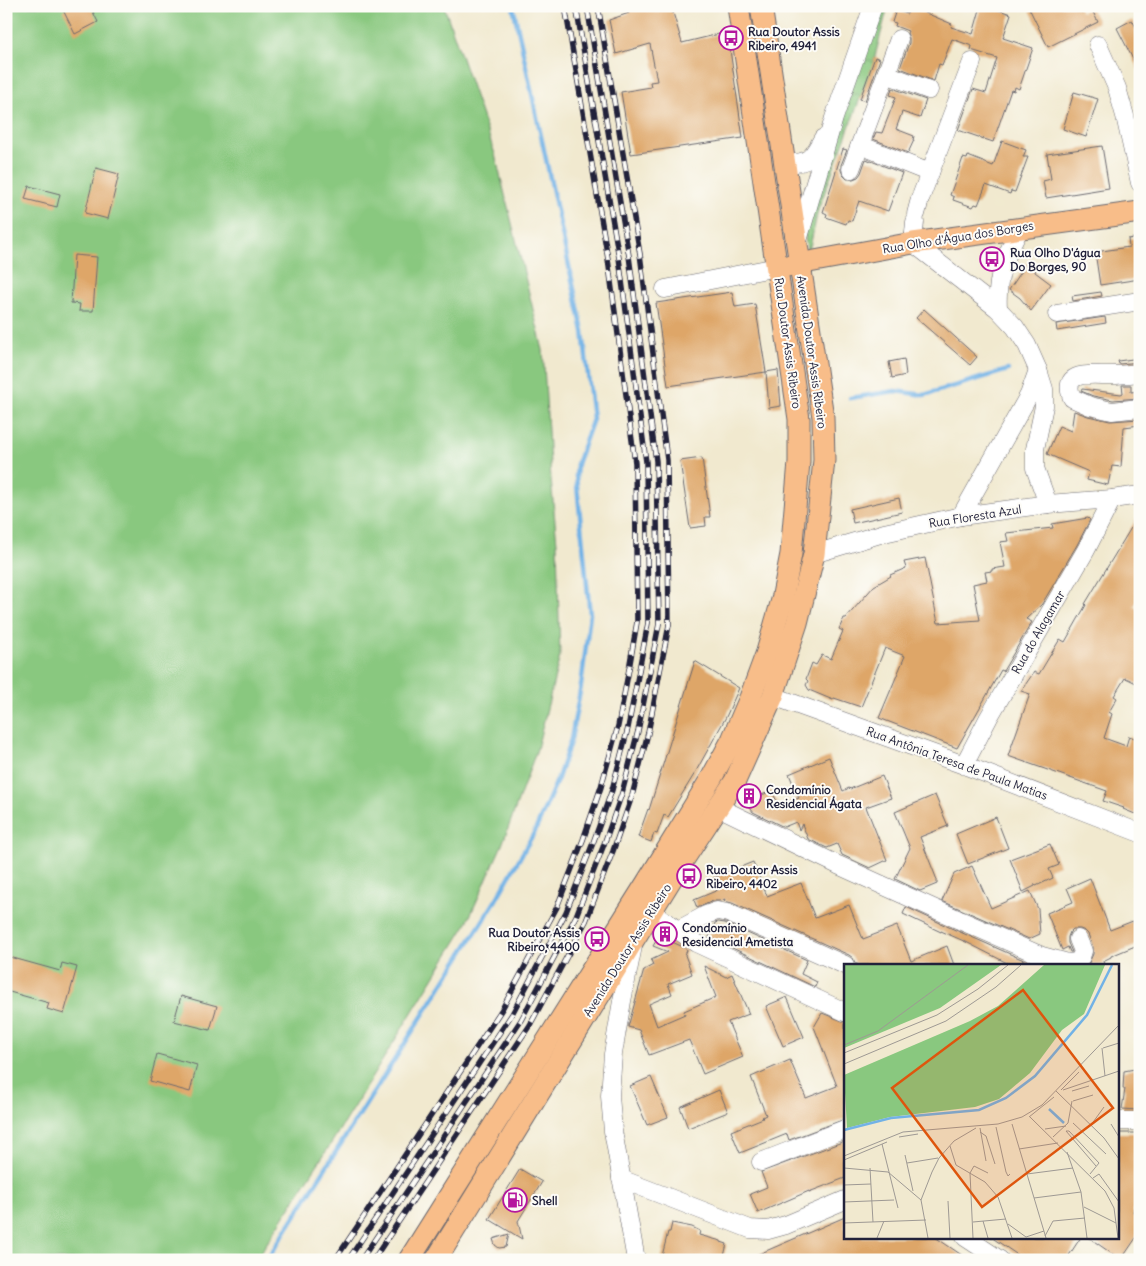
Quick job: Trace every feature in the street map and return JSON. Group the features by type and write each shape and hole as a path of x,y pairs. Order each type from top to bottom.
{"main road":[{"path":"738,6 777,267"},
{"name":"Avenida Doutor Assis Ribeiro","path":"436,1260 651,911 735,781 773,696 797,623 814,554 824,460 823,417 761,6"},
{"name":"Rua Olho d'Água dos Borges","path":"777,267 799,254 913,243 1140,212"},
{"name":"Rua Doutor Assis Ribeiro","path":"777,267 799,419"},
{"name":"Avenida Doutor Assis Ribeiro","path":"409,1260 712,778 732,740 764,661 782,600 791,554 799,462 799,419"}],"street":[{"path":"799,254 834,118 873,6"},
{"path":"851,169 899,39"},
{"path":"1098,45 1117,88 1132,115 1140,183"},
{"path":"972,62 915,218 913,243 998,308 1015,327 1027,345 1044,388 1044,406 1035,449 1036,468 1048,504"},
{"path":"886,74 929,90"},
{"path":"786,164 806,162 818,147 834,118"},
{"path":"860,146 930,173"},
{"path":"998,308 998,281 1002,267 1020,228"},
{"path":"664,289 777,267"},
{"path":"1057,314 1140,301"},
{"path":"961,516 1028,395 1038,370"},
{"path":"1140,373 1082,375 1075,377 1070,386 1072,398 1090,406 1112,411 1140,408"},
{"name":"Rua Floresta Azul","path":"814,554 884,533 961,516 1048,504 1140,495"},
{"name":"Rua do Alagamar","path":"964,765 989,717 1086,550 1112,499"},
{"name":"Rua Antônia Teresa de Paula Matias","path":"773,696 964,765 1140,833"},
{"path":"718,807 830,862 1042,956 1068,963 1077,962 1083,951 1078,939"},
{"path":"651,911 696,943 844,1012"},
{"path":"678,930 706,914 717,911 728,913 844,965"},
{"path":"635,939 613,1054 610,1096 613,1131 636,1260"},
{"path":"1118,1121 1140,1121"},
{"path":"761,1162 844,1129"},
{"path":"621,1178 750,1229 768,1230 786,1225 844,1200"},
{"path":"966,1238 1000,1260"}],"green space":[{"path":"6,6 444,6 495,154 543,350 557,543 560,656 537,749 502,845 466,925 332,1142 256,1260 6,1260"},
{"path":"880,6 888,6 873,64 818,210 808,256 801,212"}],"building":[{"path":"70,6 90,6 98,22 75,34 63,10"},
{"path":"627,6 671,6 682,43 719,34 721,45 729,43 743,138 631,154 621,92 651,87 650,82 657,81 650,44 616,54 609,20 629,13"},
{"path":"909,6 952,24 951,27 973,34 981,6 1011,14 1003,38 1033,48 1019,89 1015,87 1014,91 1011,90 993,142 958,130 973,89 986,93 997,58 971,50 972,46 952,39 942,65 939,64 934,81 900,68 909,43 908,31 895,26 896,23 892,22 896,10 907,14"},
{"path":"1028,6 1078,6 1081,12 1091,8 1098,22 1048,47"},
{"path":"1132,20 1137,29 1140,28 1140,73 1117,28"},
{"path":"875,57 880,59 865,101 860,99"},
{"path":"892,88 926,100 920,118 902,112 896,129 914,136 908,153 873,139 876,132 882,133 896,97 890,95"},
{"path":"1074,92 1098,99 1086,137 1063,129"},
{"path":"1002,141 1026,150 1023,157 1028,157 1015,192 1011,191 1010,194 986,185 978,205 975,204 973,207 953,200 954,197 950,195 963,158 967,159 968,156 993,166"},
{"path":"1102,146 1109,188 1046,198 1043,181 1051,179 1047,154"},
{"path":"843,149 847,150 841,170 847,179 858,177 866,159 902,173 888,211 859,201 852,221 848,220 846,224 826,217 827,214 823,212"},
{"path":"96,168 119,174 108,219 85,213"},
{"path":"29,186 60,194 57,207 25,199"},
{"path":"1140,237 1140,279 1100,285 1095,252 1129,247 1128,239"},
{"path":"74,255 97,257 93,311 79,311 80,304 71,303"},
{"path":"1028,262 1036,269 1035,272 1051,284 1031,311 1020,298 1009,290"},
{"path":"732,292 735,307 755,304 766,372 668,386 656,303"},
{"path":"1101,292 1102,296 1073,301 1072,296"},
{"path":"924,309 977,357 970,365 916,318"},
{"path":"1105,317 1106,323 1057,331 1056,324"},
{"path":"1140,358 1140,362 1119,364 1118,361"},
{"path":"904,359 906,375 892,378 889,362"},
{"path":"778,370 781,406 769,408 766,372"},
{"path":"1122,385 1131,385 1131,392 1140,391 1140,398 1113,400 1093,396 1081,391 1082,389 1121,394 1123,393"},
{"path":"1074,411 1110,421 1140,419 1140,425 1124,427 1121,467 1112,466 1108,485 1087,480 1089,472 1047,454 1059,426 1071,431"},
{"path":"702,458 710,517 705,517 706,526 690,528 680,461"},
{"path":"899,498 902,512 853,523 850,509"},
{"path":"1140,513 1140,597 1134,606 1140,609 1140,685 1125,678 1114,696 1117,698 1109,712 1112,714 1104,738 1126,746 1129,736 1140,740 1140,815 1103,801 1107,791 1008,756 1030,694 1021,691 1034,672 1039,674 1060,639 1065,642 1085,604"},
{"path":"1088,518 1090,520 1077,545 1042,604 1026,619 1032,622 1003,671 1001,670 957,748 879,718 905,656 885,648 861,707 834,698 833,700 809,690 806,685 808,681 806,679 812,663 816,665 822,655 831,659 843,631 839,629 844,618 874,586 890,575 906,568 904,562 925,558 938,623 980,620 973,584 987,581 985,572 1005,567 1000,542 1008,541 1006,533 1053,528 1052,524"},
{"path":"695,661 739,688 726,717 695,773 668,817 664,815 657,834 654,833 651,842 638,837 649,810"},
{"path":"829,757 843,791 882,776 891,798 866,807 887,860 870,868 842,855 837,844 827,848 808,839 802,824 799,830 796,822 784,827 753,812 746,801 772,791 779,806 799,798 789,774"},
{"path":"935,795 948,826 920,837 937,884 920,891 895,879 910,848 895,812"},
{"path":"996,817 1008,848 968,864 956,834"},
{"path":"1050,844 1059,865 1049,869 1053,878 1036,886 1035,884 1035,886 1023,892 1010,859"},
{"path":"753,862 767,896 801,883 815,918 849,905 863,939 897,926 911,961 947,946 954,964 857,964 849,955 724,901 725,899 713,901 697,908 694,900 718,890 713,878"},
{"path":"972,866 991,908 1030,891 1038,909 1040,934 1029,939 942,901 954,874"},
{"path":"1090,878 1110,930 1133,921 1140,936 1140,944 1111,956 1103,961 1104,964 1088,964 1093,954 1093,947 1088,934 1080,929 1073,929 1068,937 1068,943 1072,952 1070,952 1068,947 1062,950 1047,913 1073,902 1067,888"},
{"path":"906,907 1033,964 1009,964 966,942 903,914"},
{"path":"715,923 725,923 807,960 801,974 817,982 815,987 709,937"},
{"path":"659,936 687,950 685,955 692,974 668,984 672,994 649,1004 657,1026 685,1014 684,1011 716,997 704,966 726,977 732,974 749,1014 728,1022 743,1057 703,1074 689,1040 649,1055 639,1030 628,1027 644,970 653,965 651,960 668,952 653,946"},
{"path":"6,956 60,971 62,963 77,967 64,1014 47,1009 49,1003 6,991"},
{"path":"181,996 217,1006 210,1030 174,1021"},
{"path":"787,997 804,1037 783,1046 766,1006"},
{"path":"822,1013 844,1022 844,1119 789,1140 787,1134 740,1153 731,1131 766,1115 751,1077 790,1060 806,1098 837,1086 814,1027"},
{"path":"157,1054 197,1065 190,1092 150,1081"},
{"path":"1140,1068 1140,1110 1122,1109 1125,1089 1123,1089 1124,1071"},
{"path":"651,1077 668,1117 647,1125 630,1086"},
{"path":"719,1090 728,1112 688,1128 680,1107"},
{"path":"1118,1133 1140,1133 1140,1185 1133,1212 1140,1216 1140,1232 1121,1260 1089,1238 1118,1238"},
{"path":"844,1141 844,1178 758,1213 750,1194 767,1187 761,1172"},
{"name":"Shell","path":"520,1169 542,1182 518,1221 522,1239 489,1219"},
{"path":"844,1217 844,1238 936,1238 969,1260 745,1260"},
{"path":"672,1223 692,1227 700,1231 699,1235 727,1244 723,1260 661,1260"},
{"path":"509,1234 506,1247 499,1248 495,1245 493,1239"},
{"path":"992,1238 1080,1238 1066,1260 1025,1260"}],"waterway":[{"path":"267,1260 496,900 535,831 558,778 571,739 581,686 590,614 576,476 577,464 593,419 583,331 513,6"},
{"path":"850,398 895,391 924,395 1008,370"}],"railway":[{"path":"335,1260 502,1009 557,907 601,787 618,726 629,669 637,622 635,463 608,259 565,6"},
{"path":"348,1260 512,1014 566,912 612,790 628,728 648,623 646,462 619,258 576,6"},
{"path":"361,1260 521,1020 576,916 622,793 638,731 659,624 656,461 629,256 587,6"},
{"path":"373,1260 530,1025 586,921 632,796 648,733 669,625 667,460 640,254 598,6"}],"place":[{"name":"Rua Doutor Assis Ribeiro, 4941","path":"731,38"},
{"name":"Rua Olho D'água Do Borges, 90","path":"992,259"},
{"name":"Condomínio Residencial Ágata","path":"749,796"},
{"name":"Rua Doutor Assis Ribeiro, 4402","path":"689,876"},
{"name":"Condomínio Residencial Ametista","path":"665,934"},
{"name":"Rua Doutor Assis Ribeiro, 4400","path":"597,939"},
{"name":"Shell","path":"515,1200"}]}
